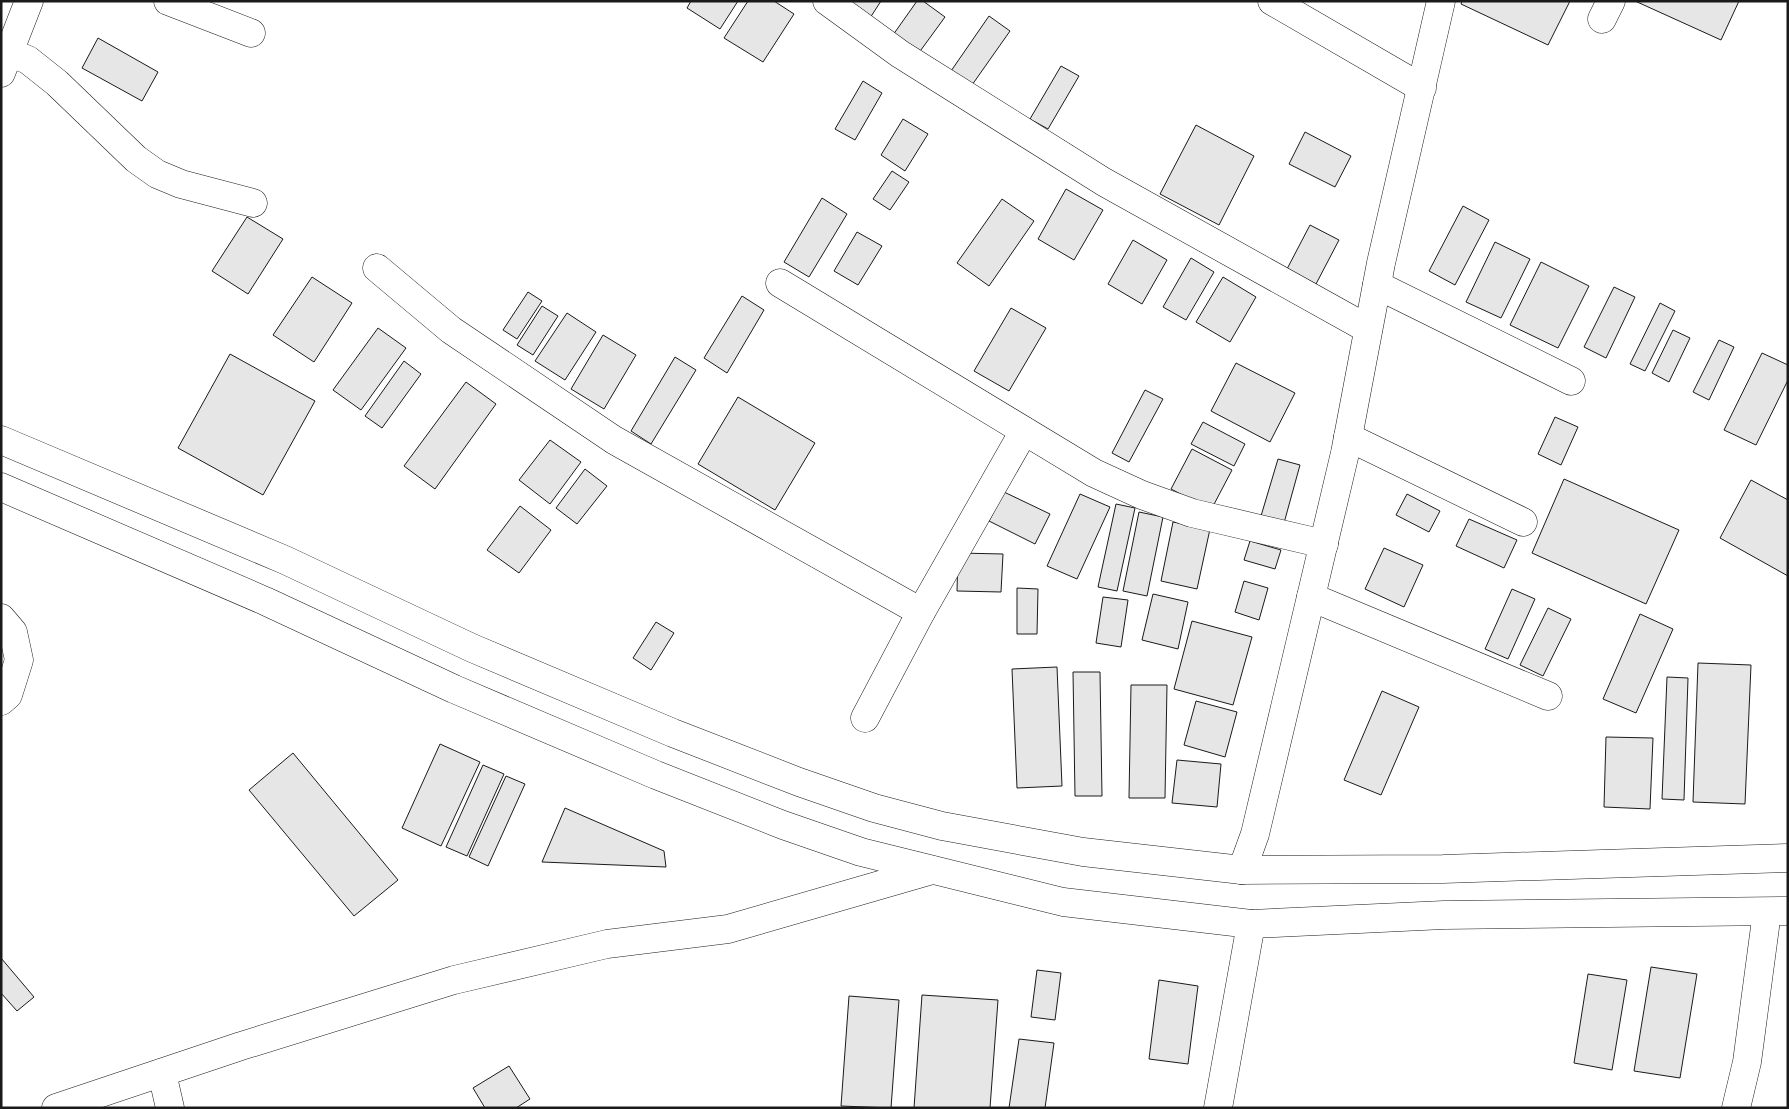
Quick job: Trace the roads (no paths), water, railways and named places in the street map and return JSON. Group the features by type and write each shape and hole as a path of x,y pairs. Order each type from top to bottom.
{"main road":[{"path":"29,1 5,63 28,60 57,83 136,160 157,174 180,184 253,203"},
{"path":"168,1 251,33"},
{"path":"827,1 900,54 1104,182 1368,330"},
{"path":"1272,1 1422,88"},
{"path":"1242,870 1255,834 1324,544 1348,437 1377,285 1441,1"},
{"path":"377,268 450,330 614,440 921,612"},
{"path":"780,283 1094,473 1142,495 1192,513 1324,544"},
{"path":"1377,285 1571,381"},
{"path":"865,718 921,612 1024,431"},
{"path":"1348,437 1523,522"},
{"path":"1,440 284,560 472,648 673,733 799,782 874,808 942,826 1083,852 1242,870 1442,869 1788,858"},
{"path":"1,487 265,601 454,689 656,775 783,825 861,852 1063,902 1251,924 1444,915 1778,911 1736,1108"},
{"path":"1311,597 1548,696"},
{"path":"1,618 12,632 19,660 8,695 1,701"},
{"path":"56,1108 454,980 607,944 728,929 932,870"},
{"path":"1218,1108 1251,924"},
{"path":"162,1073 170,1108"}]}
